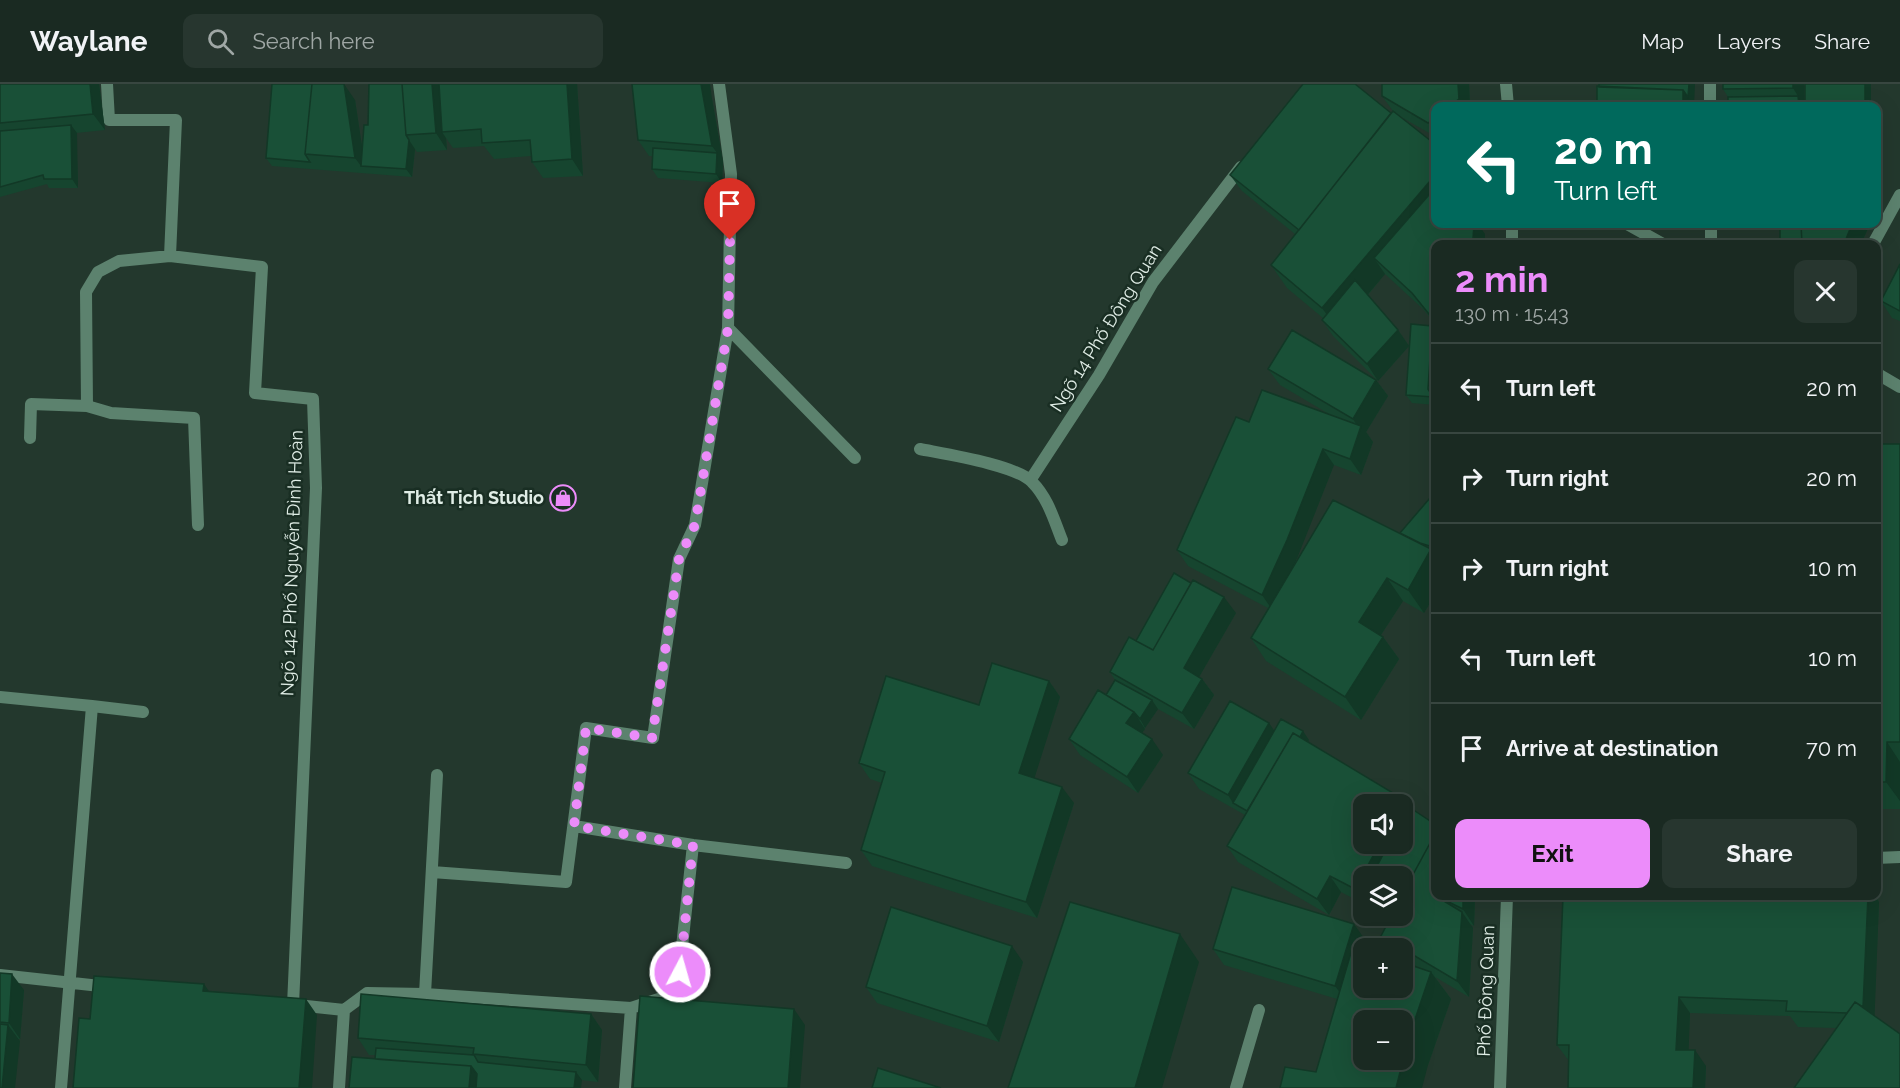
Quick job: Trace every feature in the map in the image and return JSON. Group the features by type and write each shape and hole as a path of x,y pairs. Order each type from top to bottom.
{"street":[{"path":"106,84 109,120 176,120 170,256"},
{"path":"432,872 567,882 586,728 652,738 679,559 695,525 728,328 731,174 719,84"},
{"path":"1506,84 1508,102"},
{"path":"1710,84 1710,102"},
{"name":"Ngõ 14 Phố Đông Quan","path":"1030,479 1099,375 1153,282 1251,154"},
{"path":"1875,240 1900,195"},
{"path":"1634,228 1656,240"},
{"name":"Ngõ 142 Phố Nguyễn Đình Hoàn","path":"87,406 86,292 98,272 119,261 170,256 262,267 255,393 313,399 316,488 287,1004 344,1010"},
{"path":"728,328 855,458"},
{"path":"1881,376 1900,387"},
{"path":"30,438 31,404 87,406 111,413 194,418 198,525"},
{"path":"920,449 1000,467 1030,479 1045,498 1062,540"},
{"path":"0,698 143,712"},
{"path":"61,1088 92,706"},
{"path":"425,994 437,775"},
{"path":"574,826 693,845 846,862"},
{"path":"339,1088 344,1010 367,993 425,994 631,1008 677,993 693,845"},
{"path":"1881,858 1900,857"},
{"name":"Phố Đông Quan","path":"1500,1088 1507,900"},
{"path":"0,975 117,987"},
{"path":"625,1088 631,1008"},
{"path":"1236,1088 1258,1010"}],"building":[{"path":"0,84 90,84 93,114 0,123"},
{"path":"272,84 312,84 305,154 310,162 266,158"},
{"path":"312,84 344,84 355,158 305,154"},
{"path":"369,84 402,84 406,135 409,140 406,169 361,166 364,125 368,125"},
{"path":"402,84 432,84 436,133 406,135"},
{"path":"439,84 567,84 572,159 532,162 530,140 482,143 481,129 442,132"},
{"path":"632,84 701,84 712,146 638,140"},
{"path":"1303,84 1355,84 1391,113 1299,230 1230,175"},
{"path":"1382,84 1458,84 1459,99 1455,102 1431,102 1431,121 1428,123 1382,96"},
{"path":"1599,84 1689,84 1688,97 1683,90 1599,87"},
{"path":"1723,84 1793,84 1793,88 1723,89"},
{"path":"1805,84 1865,84 1865,102 1805,102"},
{"path":"1597,86 1683,90 1683,102 1597,102"},
{"path":"1798,96 1799,102 1728,102 1728,97"},
{"path":"1393,111 1431,141 1431,182 1322,308 1271,265"},
{"path":"71,125 72,179 44,179 43,175 0,187 0,131"},
{"path":"653,148 717,153 716,174 652,169"},
{"path":"1431,193 1431,228 1474,228 1473,239 1431,240 1431,317 1412,293 1374,258"},
{"path":"1780,228 1801,228 1802,240 1780,240"},
{"path":"1801,228 1850,228 1846,240 1802,240"},
{"path":"1900,264 1900,311 1881,301"},
{"path":"1355,280 1398,330 1367,364 1322,320"},
{"path":"1411,324 1431,326 1428,389 1431,397 1406,395"},
{"path":"1292,330 1376,380 1353,419 1268,369"},
{"path":"1431,347 1431,389 1428,389"},
{"path":"1262,390 1361,426 1350,459 1323,449 1287,540 1262,595 1177,550 1236,417 1249,422"},
{"path":"1881,444 1900,444 1900,742 1887,742 1886,782 1881,782"},
{"path":"1431,497 1431,546 1400,533"},
{"path":"1333,500 1431,549 1408,590 1387,578 1359,622 1383,637 1345,697 1251,638"},
{"path":"1174,573 1191,583 1153,650 1136,641"},
{"path":"1193,580 1224,597 1184,668 1202,679 1182,713 1110,672 1129,637 1153,650"},
{"path":"992,663 1049,681 1019,773 1062,787 1026,902 861,850 885,772 859,763 886,676 979,705"},
{"path":"1115,680 1152,700 1140,719 1134,712 1106,695"},
{"path":"1098,690 1134,712 1126,723 1152,739 1127,777 1069,739"},
{"path":"1230,701 1269,723 1228,795 1188,773"},
{"path":"1281,719 1303,731 1300,737 1293,733 1247,811 1233,803"},
{"path":"1293,733 1395,794 1353,794 1353,854 1374,854 1368,866 1353,866 1353,888 1330,876 1317,899 1227,846"},
{"path":"1413,810 1431,822 1431,841 1413,875 1413,866 1377,866 1383,854 1413,854"},
{"path":"1431,841 1431,900 1442,900 1462,912 1457,981 1413,955 1413,938 1381,936 1386,926 1413,926 1413,875"},
{"path":"1232,887 1353,924 1335,986 1213,949"},
{"path":"1444,900 1463,900 1463,909"},
{"path":"1563,900 1868,900 1863,1007 1855,1002 1847,1013 1786,1011 1787,1001 1679,997 1676,1050 1695,1050 1693,1088 1568,1088 1569,1045 1557,1045"},
{"path":"1070,902 1180,934 1135,1088 1008,1088"},
{"path":"891,907 1012,946 987,1026 866,987"},
{"path":"1353,946 1353,998 1413,998 1413,966 1431,972 1413,1025 1413,1010 1353,1010 1353,1070 1401,1070 1396,1088 1280,1088 1285,1067 1316,1072"},
{"path":"0,973 12,974 9,1023 0,1022"},
{"path":"94,976 204,984 203,991 306,999 299,1088 73,1088 79,1018 90,1019"},
{"path":"361,994 591,1014 586,1065 473,1054 474,1048 358,1038"},
{"path":"640,996 794,1009 788,1088 633,1088"},
{"path":"1855,1002 1900,1034 1900,1088 1794,1088"},
{"path":"0,1024 8,1025 2,1088 0,1088"},
{"path":"376,1048 474,1055 478,1062 576,1072 574,1088 476,1088 477,1074 471,1066 375,1059"},
{"path":"352,1057 471,1066 469,1088 349,1088"},
{"path":"878,1068 941,1088 872,1088"}],"place":[{"name":"Thất Tịch Studio","path":"563,498"}],"route":[{"path":"680,972 693,845 574,826 586,728 652,738 679,559 695,525 728,328 730,240"}]}
